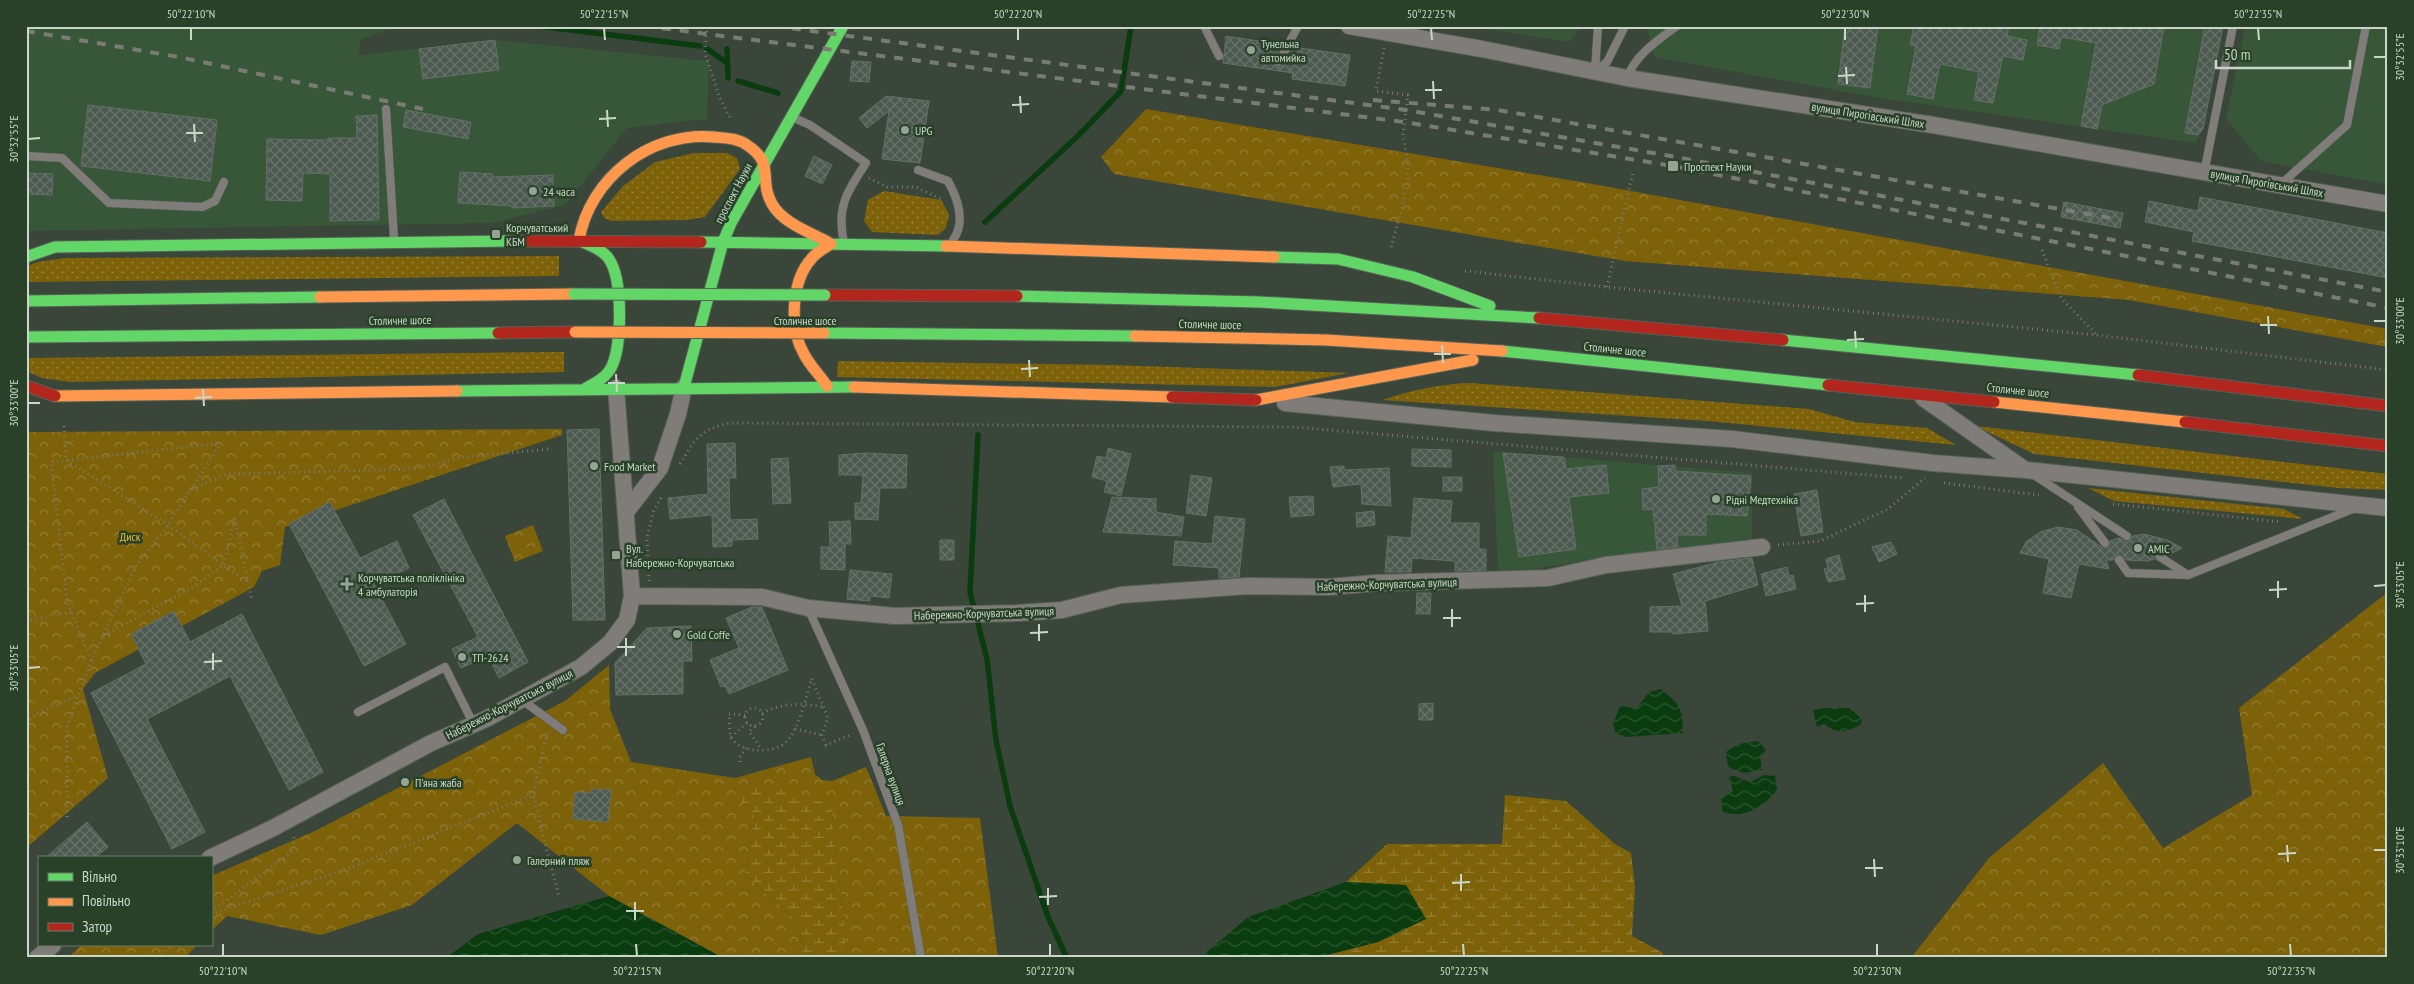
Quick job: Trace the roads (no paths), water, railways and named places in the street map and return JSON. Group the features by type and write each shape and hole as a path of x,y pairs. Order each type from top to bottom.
{"main road":[{"name":"проспект Науки","path":"684,387 723,242 765,162 843,26"},
{"path":"579,240 582,221 592,200 605,181 632,160 677,138 706,135 740,141 750,147 765,162 764,185 778,213 831,244"},
{"path":"579,240 596,248 609,260 616,278 617,350 613,365 604,378 586,388"},
{"path":"26,257 55,248 579,240 946,246 1338,259 1413,277 1517,316"},
{"path":"827,386 804,353 795,322 796,304 803,273 812,258 831,244"},
{"name":"Столичне шосе","path":"26,302 574,294 1102,297 1328,305 1517,316 1971,357 2245,387 2388,406"},
{"name":"Столичне шосе","path":"26,337 575,332 1101,335 1326,340 1516,352 2242,428 2388,446"},
{"path":"26,386 55,396 827,386 1256,400 1516,352"}],"street":[{"name":"вулиця Пирогівський Шлях","path":"1349,26 1627,78 1933,125 2388,204"},
{"path":"26,248 55,248"},
{"path":"626,512 660,468 678,414 684,387"},
{"path":"616,388 626,512 639,597"},
{"path":"1915,393 2026,470"},
{"path":"26,397 55,396"},
{"path":"1256,400 1494,423 1732,439 1933,462 2388,508"},
{"name":"Набережно-Корчуватська вулиця","path":"212,857 273,828 431,744 474,725 581,667 610,643 627,620 639,597 762,597 808,608 895,616 985,614 1062,610 1121,595 1248,586 1329,587 1375,583 1548,578 1606,565 1762,547"},
{"path":"38,958 52,946"}],"lane":[{"path":"1204,26 1219,56"},
{"path":"1279,62 1298,26"},
{"path":"1595,71 1598,26"},
{"path":"1595,71 1607,62 1625,26"},
{"path":"1627,78 1631,67 1651,45 1677,26"},
{"path":"2204,173 2233,26"},
{"path":"2279,185 2347,125 2366,26"},
{"path":"386,109 394,244"},
{"path":"792,117 810,125 866,163 849,187 842,206 840,226 844,245"},
{"path":"26,156 62,158 109,203 202,206 215,200 224,182"},
{"path":"918,170 948,181 956,195 960,226 955,239 946,246"},
{"path":"2026,470 2127,536"},
{"path":"2074,502 2105,543"},
{"path":"2119,560 2128,573 2188,576 2360,506"},
{"path":"2160,557 2188,576"},
{"name":"Галерна вулиця","path":"808,608 863,730 898,825 921,958"},
{"path":"358,712 445,667 474,725"},
{"path":"522,700 563,730"}],"water":[{"path":"1661,689 1679,707 1683,733 1628,737 1616,734 1613,724 1620,706 1637,708 1649,692"},
{"path":"1849,708 1862,719 1861,724 1847,731 1838,731 1824,724 1817,727 1813,710"},
{"path":"1758,741 1766,750 1760,757 1762,770 1743,773 1728,767 1726,752 1738,744"},
{"path":"1764,775 1775,776 1777,789 1767,801 1746,813 1730,814 1722,811 1721,799 1733,791 1729,777 1734,776 1750,782"},
{"path":"1346,882 1406,885 1426,919 1378,942 1315,958 1200,958 1248,917"},
{"path":"609,896 716,954 719,958 446,958 478,934"}],"waterway":[{"path":"538,26 700,46"},
{"path":"985,222 1079,135 1121,91 1131,26"},
{"path":"706,48 726,62"},
{"path":"727,49 728,78"},
{"path":"738,81 778,93"},
{"path":"978,435 970,592 987,659 996,740 1010,806 1048,917 1067,958"}],"railway":[{"path":"644,26 1404,122 1673,166 2388,308"},
{"path":"774,26 1406,110 1676,157 2388,292"},
{"path":"26,31 179,57 423,109"},
{"path":"1373,100 1498,110 2116,219"}],"place":[{"name":"Тунельна автомийка","path":"1251,50"},
{"name":"UPG","path":"905,130"},
{"name":"Проспект Науки","path":"1673,166"},
{"name":"24 часа","path":"533,191"},
{"name":"Корчуватський КБМ","path":"496,234"},
{"name":"Food Market","path":"594,466"},
{"name":"Рідні Медтехніка","path":"1716,499"},
{"name":"AMIC","path":"2138,548"},
{"name":"Вул. Набережно-Корчуватська","path":"616,555"},
{"name":"Корчуватська поліклініка 4 амбулаторія","path":"347,584"},
{"name":"Gold Coffe","path":"677,634"},
{"name":"ТП-2624","path":"462,657"},
{"name":"П'яна жаба","path":"405,782"},
{"name":"Галерний пляж","path":"517,860"}],"park label":[{"name":"Диск","path":"130,536"}]}
